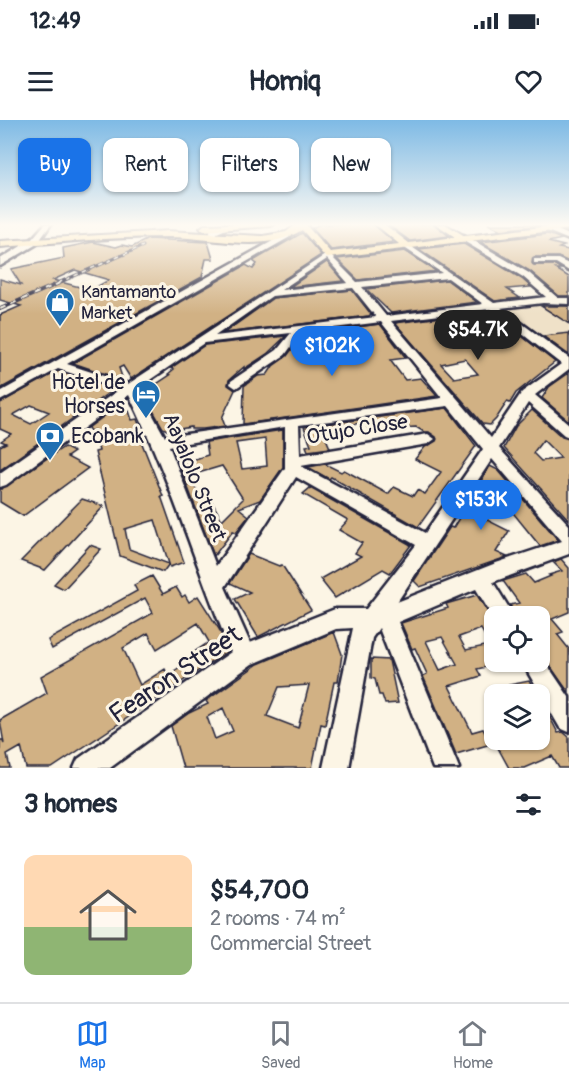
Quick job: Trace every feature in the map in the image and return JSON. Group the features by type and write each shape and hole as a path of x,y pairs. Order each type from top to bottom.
{"main road":[{"path":"328,255 334,254"}],"street":[{"path":"0,263 15,254"},
{"path":"0,397 254,254"},
{"path":"336,768 361,636 377,618 527,395 555,372 569,364 420,254"},
{"path":"490,254 526,275 555,300"},
{"path":"0,481 328,255 490,448 569,537"},
{"path":"537,261 558,261 569,268"},
{"path":"272,295 450,275"},
{"path":"204,340 555,300 569,301"},
{"path":"236,384 279,354 297,334 298,329"},
{"path":"57,365 132,389"},
{"name":"Aayalolo Street","path":"132,389 160,443 214,586 244,656"},
{"path":"527,395 569,432"},
{"path":"160,443 292,422 452,401"},
{"path":"214,586 293,465 292,422"},
{"name":"Otujo Close","path":"293,465 428,439"},
{"path":"293,465 428,543"},
{"name":"Fearon Street","path":"87,768 244,656 335,619 377,618 569,546"},
{"path":"480,579 498,606"},
{"path":"377,618 446,768"},
{"path":"539,672 569,719"}],"shaded area":[{"path":"569,301 569,361 496,309"}],"building":[{"name":"Kantamanto Market","path":"64,254 212,254 213,259 206,259 202,277 0,389 0,315 21,306 0,300 0,279 21,285 11,269 64,258","holes":["75,270 109,280 91,290 53,280"]},
{"path":"265,254 321,255 131,379 123,366 119,368 123,380 73,363 246,265 253,269 257,264 253,261"},
{"path":"377,254 410,254 436,271 358,280 337,259"},
{"path":"427,254 481,254 531,287 507,289 520,298 495,301"},
{"path":"501,254 569,254 569,262 558,257 534,257 532,263 534,265 555,265 561,269 556,269 569,277 569,296 559,296 530,271"},
{"path":"327,262 343,281 290,287"},
{"path":"447,280 477,302 391,313 366,289"},
{"path":"352,290 371,314 369,316 224,333 273,298"},
{"path":"541,306 569,306 569,324"},
{"path":"450,316 457,318 471,329 475,321 487,324 484,331 510,327 555,362 516,393 490,425 483,424 395,323","holes":["465,359 478,374 454,378 441,364"]},
{"path":"380,324 406,358 390,360 405,380 421,378 437,396 243,424 244,386 258,376 267,375 273,366 287,356 303,334"},
{"path":"569,333 569,355 543,336"},
{"path":"286,336 267,354 244,369 244,367 229,380 228,385 235,390 222,418 225,426 203,429 191,429 191,427 169,431 163,428 143,393 170,375 168,374 174,369 171,368 205,345"},
{"path":"58,371 114,389 0,470 0,446 6,443 1,441 11,434 0,429 0,403","holes":["31,405 49,412 31,424 13,415"]},
{"path":"569,373 569,421 542,398 549,387"},
{"path":"447,408 476,446 418,527 331,477 329,479 308,467 325,464 341,472 344,470 388,494 394,487 413,496 417,490 425,494 441,472 415,459 425,447 436,441 436,437 429,432 416,427 369,430 365,423 345,425 349,433 325,436 330,448 308,451 306,446 311,445 304,427"},
{"path":"114,409 129,411 132,420 137,419 143,435 139,436 163,496 161,496 184,562 170,567 155,520 125,529 129,549 169,564 163,572 120,556 95,452 99,451 94,430 90,431 88,428"},
{"path":"532,410 562,437 569,439 569,520 504,448 516,426","holes":["543,440 561,458 541,461 533,453"]},
{"path":"283,430 283,467 260,500 239,508 249,516 236,532 233,531 214,556 179,464 208,455 206,442","holes":["265,439 267,466 242,469 236,443","222,466 243,499 222,520 208,495 200,493 185,477"]},
{"path":"64,447 74,452 67,457 88,468 23,516 0,502 0,490"},
{"path":"490,466 498,470 558,540 540,546 510,509 494,501 487,520 509,531 496,552 507,557 420,587 414,581 450,527 453,528"},
{"path":"310,488 411,545 390,573 383,569 335,598 320,579 361,556 355,553 362,543 339,530 348,520 303,494"},
{"path":"82,499 104,506 45,570 21,561"},
{"path":"90,545 101,549 64,589 54,584"},
{"path":"249,554 279,566 282,565 311,610 258,637 235,599 250,592 230,583"},
{"path":"561,559 569,568 569,612 552,619 563,632 557,634 569,649 569,693 550,666 550,606 511,606 519,603 503,581 526,574 534,583 562,571 553,562"},
{"path":"152,576 163,594 176,587 182,597 185,595 189,602 198,596 219,629 228,651 52,768 26,768 21,747 7,755 10,768 0,768 0,740 3,740 4,744 0,720 47,693 41,676 153,613 145,598 52,649 48,640 137,591 134,585","holes":["198,623 209,642 194,652 195,657 168,675 165,669 140,685 123,648 148,633 157,649"]},
{"path":"477,595 484,606 484,634 481,629 459,637 466,650 484,646 484,667 477,669 481,676 449,686 472,732 483,729 484,746 456,754 423,676 427,674 415,648 412,649 401,623 448,608 446,604","holes":["442,637 457,664 440,670 426,641"]},
{"path":"334,632 342,654 338,682 334,682 325,725 321,724 312,768 183,768 171,726 189,713 208,704 206,701 258,664","holes":["309,685 298,728 267,716 279,687","223,708 233,731 215,739 207,717"]},
{"path":"371,659 389,660 398,703 385,704 382,695 379,695 375,679 371,678"},
{"path":"529,681 531,684 514,684"},
{"path":"550,717 558,733 563,732 569,737 569,768 559,768 552,756 524,768 509,768 499,750 550,750"}],"railway":[{"path":"58,283 124,254"},
{"path":"0,309 62,282"}],"place":[{"name":"Kantamanto Market","path":"60,328"},
{"name":"Hotel de Horses","path":"146,420"},
{"name":"Ecobank","path":"50,462"}]}
